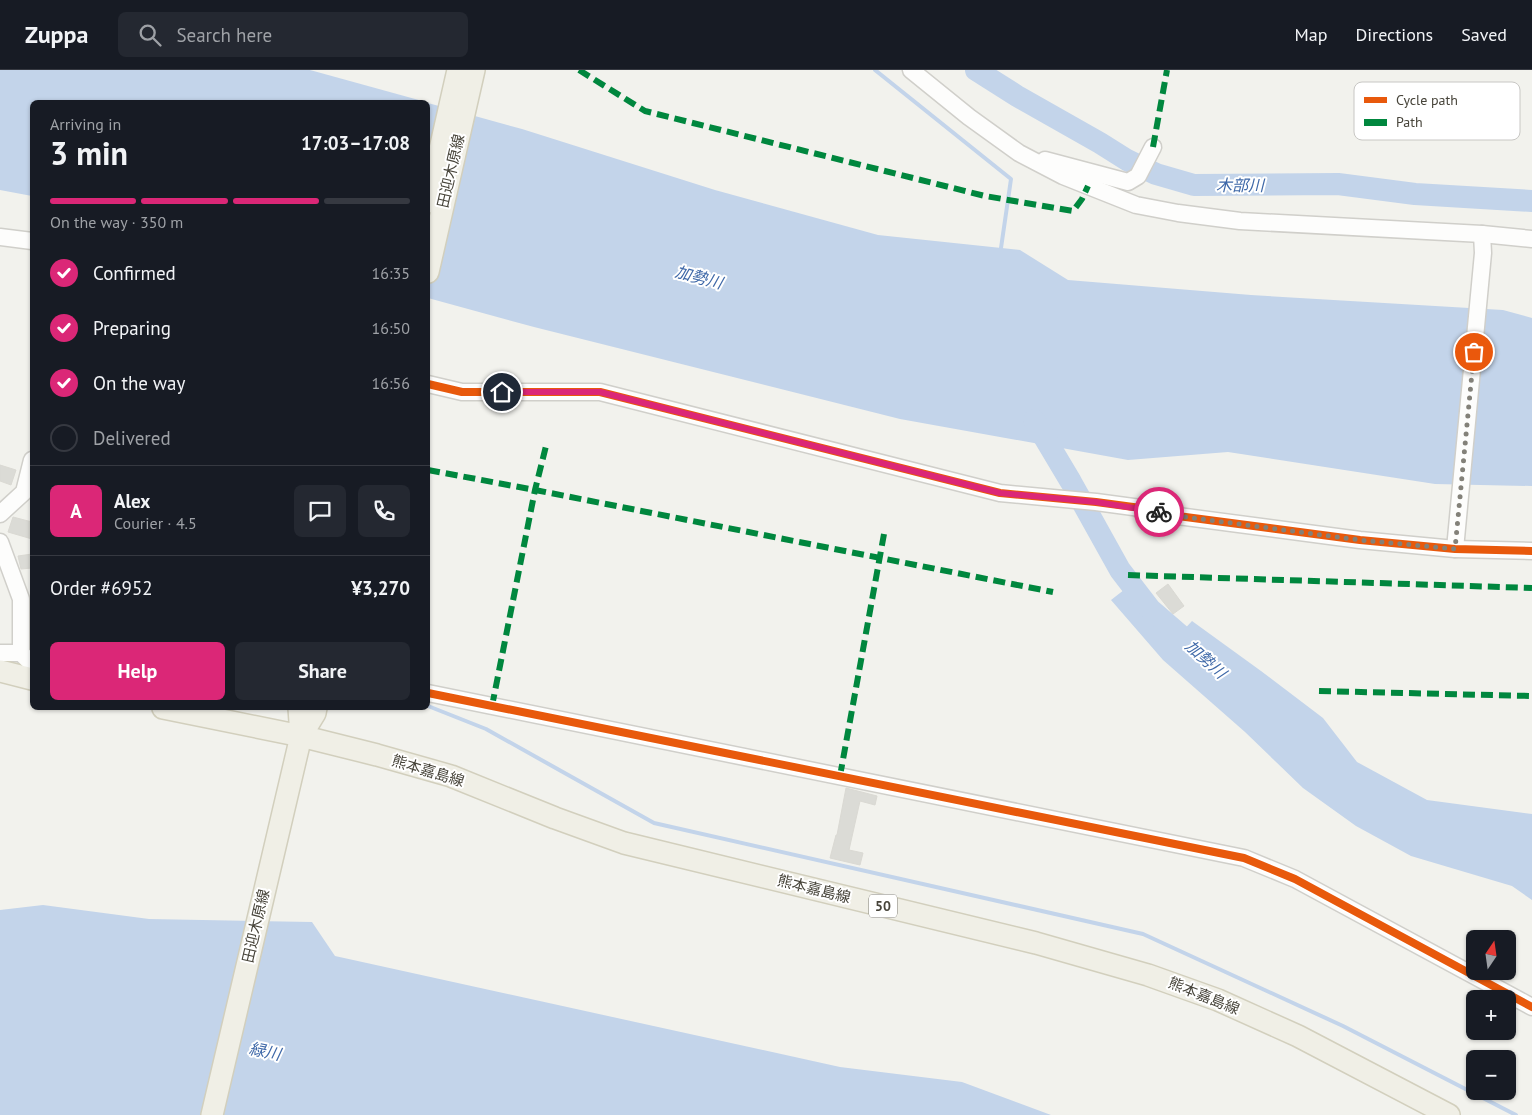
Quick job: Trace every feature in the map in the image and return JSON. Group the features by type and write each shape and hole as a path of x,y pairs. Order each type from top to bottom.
{"main road":[{"name":"田迎木原線","path":"430,261 459,98 458,70"},
{"name":"田迎木原線","path":"430,195 459,98 474,70"},
{"path":"0,671 30,678"},
{"name":"熊本嘉島線","path":"173,710 301,736 377,755 451,776 555,818 624,843 1036,943 1148,975 1218,1000 1298,1036 1449,1115"},
{"name":"田迎木原線","path":"212,1115 301,736 299,710"},
{"name":"田迎木原線","path":"301,736 316,710"}],"street":[{"path":"911,70 969,117 1019,153 1063,176 1136,205 1178,213 1240,220 1482,234 1532,239"},
{"path":"1019,153 1128,182 1138,176 1153,147"},
{"path":"1455,549 1483,253 1482,234"},
{"path":"0,237 30,241"},
{"path":"430,384 462,392 600,392 1000,493 1096,502 1148,509 1197,519 1360,540 1455,549 1532,551"},
{"path":"0,514 24,492 30,468"},
{"path":"0,542 27,598 27,658 0,653"},
{"path":"430,693 1244,858 1295,879 1532,1007"}],"water":[{"path":"0,70 310,70 419,100 30,100 30,196 0,190"},
{"path":"430,104 522,129 715,190 878,235 1020,250 1068,280 1251,295 1503,310 1532,318 1532,486 1435,484 1228,452 1128,460 900,419 534,327 430,299"},
{"path":"1129,586 1166,634 1178,636 1192,621 1323,718 1357,762 1427,800 1532,814 1532,900 1512,886 1411,856 1356,826 1303,788 1245,732 1163,660 1111,600"},
{"name":"緑川","path":"43,905 149,919 312,922 335,956 840,1067 962,1082 1051,1115 0,1115 0,910"}],"building":[{"path":"0,465 16,470 11,485 0,481"},
{"path":"13,517 30,521 30,538 8,532"},
{"path":"30,554 30,568 21,569 18,556"},
{"path":"1168,584 1184,606 1173,614 1156,593"},
{"path":"846,788 877,796 875,805 860,801 849,850 863,853 860,865 830,858 837,835"}],"waterway":[{"path":"875,70 1011,179 1001,248"},
{"name":"木部川","path":"976,70 1127,160 1156,174 1194,185 1338,184 1415,194 1532,201"},
{"name":"加勢川","path":"1034,420 1120,570 1150,609 1202,654"},
{"path":"430,707 486,729 654,823 1143,934 1343,1026 1516,1115"}],"marked path":[{"path":"579,70 645,111 985,196 1073,211 1082,199 1088,186"},
{"path":"1153,147 1167,70"},
{"path":"492,706 535,490 547,442"},
{"path":"430,470 1053,592"},
{"path":"840,776 884,534"},
{"path":"1128,575 1532,588"},
{"path":"1319,691 1532,696"}],"cycle path":[{"path":"430,384 462,392 600,392 1000,493 1096,502 1148,509 1178,516 1360,540 1455,549 1532,551"},
{"path":"430,693 1244,858 1295,879 1532,1007"}],"way so far":[{"path":"1159,512 1360,540 1455,549 1474,352"}],"route":[{"path":"502,392 600,392 1000,493 1096,502 1159,512"}]}
